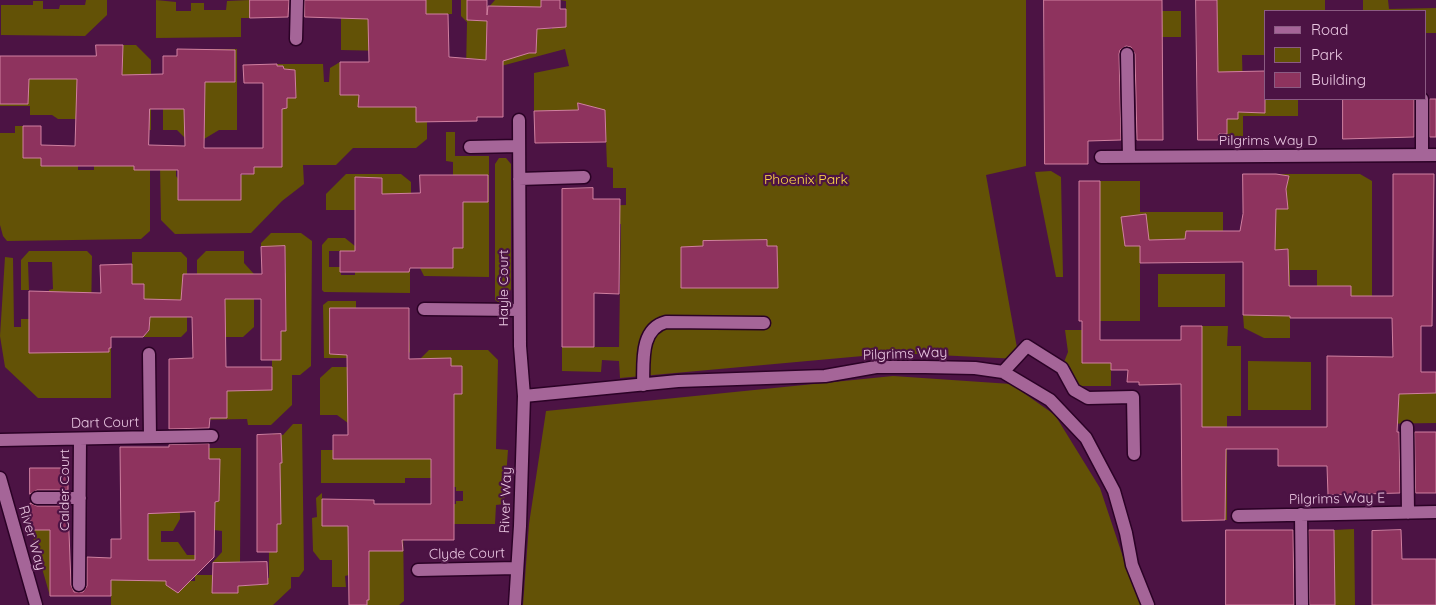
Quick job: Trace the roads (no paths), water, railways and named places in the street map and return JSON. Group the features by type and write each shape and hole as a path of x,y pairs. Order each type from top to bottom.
{"street":[{"path":"296,39 297,0"},
{"path":"1127,54 1129,157"},
{"path":"1422,100 1422,156"},
{"name":"Hayle Court","path":"519,120 519,310 524,396"},
{"path":"470,147 519,146"},
{"name":"Pilgrims Way D","path":"1101,157 1436,156"},
{"path":"519,179 584,177"},
{"path":"424,310 519,310"},
{"path":"643,385 646,340 659,324 666,322 764,323"},
{"path":"1003,372 1027,346 1062,368 1074,390 1088,398 1133,398 1134,454"},
{"path":"149,354 150,437"},
{"name":"Pilgrims Way","path":"524,396 678,381 825,376 876,368 974,368 1003,372 1050,400 1086,438 1114,491 1126,533 1132,565 1148,605"},
{"name":"River Way","path":"515,605 524,396"},
{"path":"1407,427 1408,513"},
{"name":"Dart Court","path":"0,440 212,436"},
{"name":"Calder Court","path":"79,585 80,439"},
{"name":"River Way","path":"0,478 36,605"},
{"path":"38,498 80,498"},
{"name":"Pilgrims Way E","path":"1238,516 1436,512"},
{"path":"1301,514 1302,605"},
{"name":"Clyde Court","path":"418,570 517,568"}],"park label":[{"name":"Phoenix Park","path":"806,180"}]}
